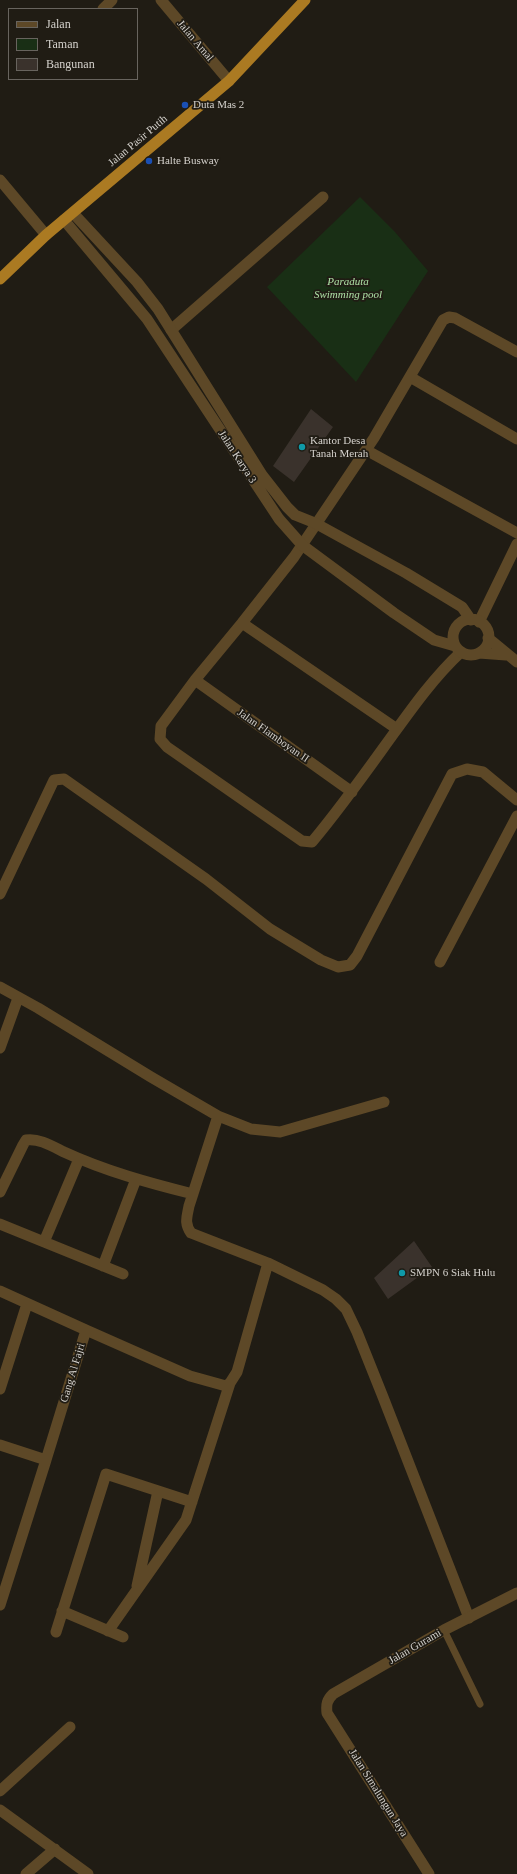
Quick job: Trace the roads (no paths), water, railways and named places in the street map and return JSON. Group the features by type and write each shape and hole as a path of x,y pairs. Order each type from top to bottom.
{"highway":[{"name":"Jalan Pasir Putih","path":"0,278 46,235 229,81 305,0"}],"street":[{"path":"104,8 112,0"},
{"name":"Jalan Amal","path":"161,0 229,81"},
{"path":"0,180 46,235"},
{"path":"171,330 323,197"},
{"name":"Jalan Karya 3","path":"73,213 137,282 158,309 257,478 279,519 302,545 434,640 470,655 479,653 506,655"},
{"name":"Jalan Karya 3","path":"64,220 147,319 257,478 295,515 316,523 406,573 462,608 475,621 486,628 488,638 506,655 517,662"},
{"path":"125,291 137,282"},
{"path":"147,319 158,309"},
{"path":"515,347 455,318 446,318 443,320 366,450 302,545 242,623 195,680 161,726 160,738 167,747 302,841 312,842 352,792 397,729 458,649 453,636 457,626 466,620 475,621 517,544"},
{"path":"410,377 517,440"},
{"path":"366,450 517,533"},
{"path":"242,623 397,729"},
{"path":"479,653 486,647 488,638"},
{"name":"Jalan Flamboyan II","path":"195,680 352,792"},
{"path":"1,890 54,780 64,779 206,879 270,929 321,960 338,967 350,965 357,956 452,774 467,769 483,772 517,800"},
{"path":"440,962 517,816"},
{"path":"0,987 38,1008 218,1116 251,1129 280,1132 384,1102"},
{"path":"0,1048 18,998"},
{"path":"218,1116 193,1194 186,1219 186,1225 191,1233 268,1263 323,1290 336,1299 346,1309 363,1347 469,1618"},
{"path":"0,1192 26,1140 40,1141 79,1159 136,1179 193,1194"},
{"path":"44,1242 79,1159"},
{"path":"103,1266 136,1179"},
{"path":"0,1224 123,1274"},
{"path":"108,1630 186,1520 230,1383 237,1372 268,1263"},
{"name":"Gang Al Fajri","path":"0,1291 86,1330 46,1460 5,1577 0,1605"},
{"path":"0,1389 27,1304"},
{"path":"86,1330 190,1376 219,1385 226,1386 230,1383"},
{"path":"0,1445 46,1460"},
{"path":"56,1632 106,1474 192,1502"},
{"path":"136,1591 158,1491"},
{"name":"Jalan Gurami","path":"327,1713 326,1706 328,1699 333,1694 444,1630 517,1593"},
{"path":"62,1611 123,1637"},
{"name":"Jalan Simalungun Jaya","path":"327,1713 429,1874"},
{"path":"0,1791 70,1727"},
{"path":"0,1810 88,1874"},
{"path":"26,1874 55,1849"}],"lane":[{"path":"444,1630 480,1704"}],"place":[{"name":"Duta Mas 2","path":"185,105"},
{"name":"Halte Busway","path":"149,161"},
{"name":"Kantor Desa Tanah Merah","path":"302,447"},
{"name":"SMPN 6 Siak Hulu","path":"402,1273"}],"park label":[{"name":"Paraduta Swimming pool","path":"348,288"}]}
